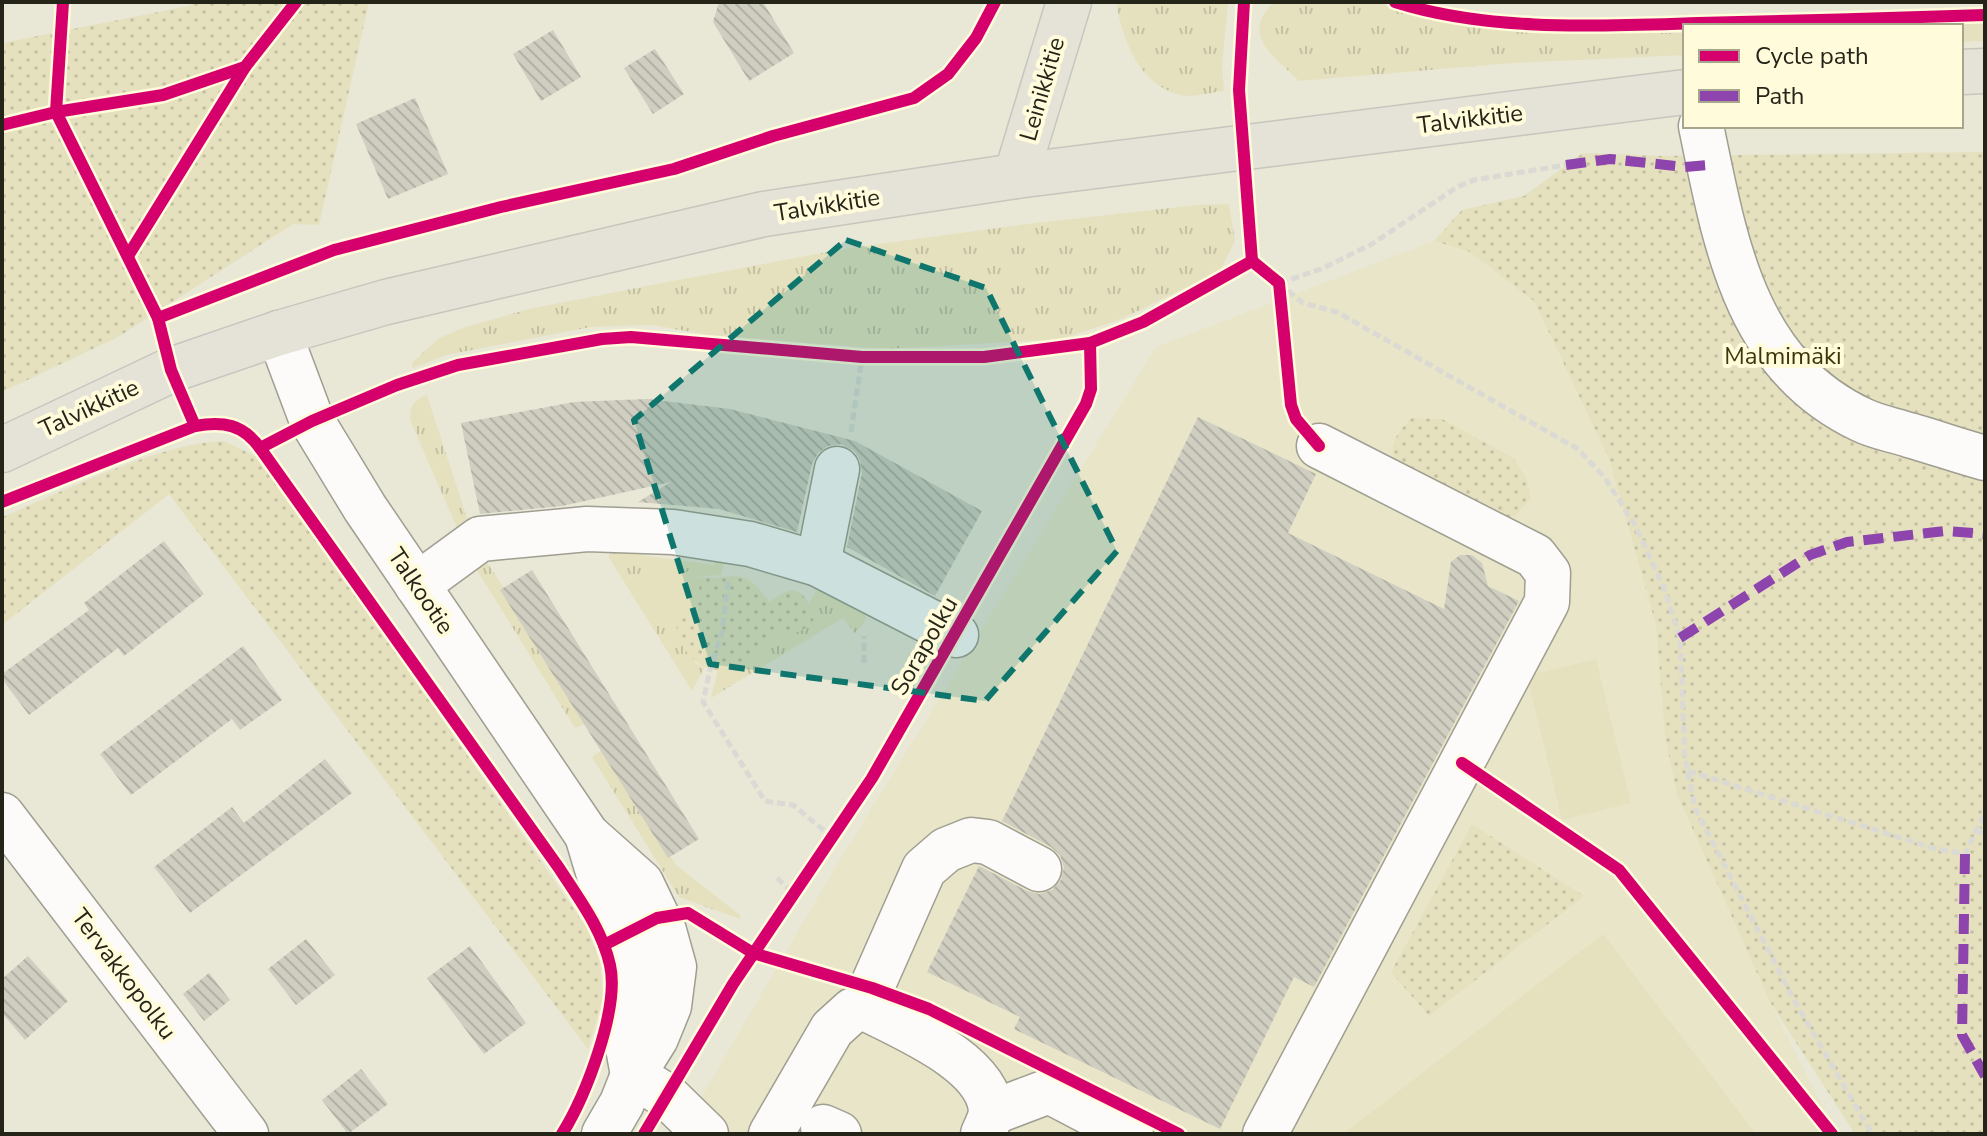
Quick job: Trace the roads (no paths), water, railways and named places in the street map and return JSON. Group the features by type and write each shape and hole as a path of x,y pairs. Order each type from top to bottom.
{"main road":[{"name":"Leinikkitie","path":"1016,176 1069,2"},
{"path":"1963,72 1985,71"},
{"name":"Talvikkitie","path":"2,450 171,370 279,333 386,302 764,214 1016,176 1683,92"}],"street":[{"path":"1701,128 1730,254 1748,304 1782,357 1818,393 1862,421 1985,458"},
{"name":"Talkootie","path":"279,333 312,421 365,508 587,835 605,895 625,935 634,984 626,1037 633,1075"},
{"path":"1265,1134 1547,602 1548,573 1535,556 1319,446"},
{"path":"818,564 843,456"},
{"path":"417,585 480,539 587,529 673,532 735,541 818,564 956,635"},
{"name":"Tervakkopolku","path":"2,815 246,1134"},
{"path":"863,1007 924,869 946,850 971,840 988,842 1039,869"},
{"path":"771,1134 832,1029 853,1010 863,1007 946,1052 973,1074 986,1092 987,1123 1049,1091 1131,1134"},
{"path":"604,1134 622,1103 633,1075 668,1097 706,1134"}],"park label":[{"name":"Malmimäki","path":"1783,356"}]}
